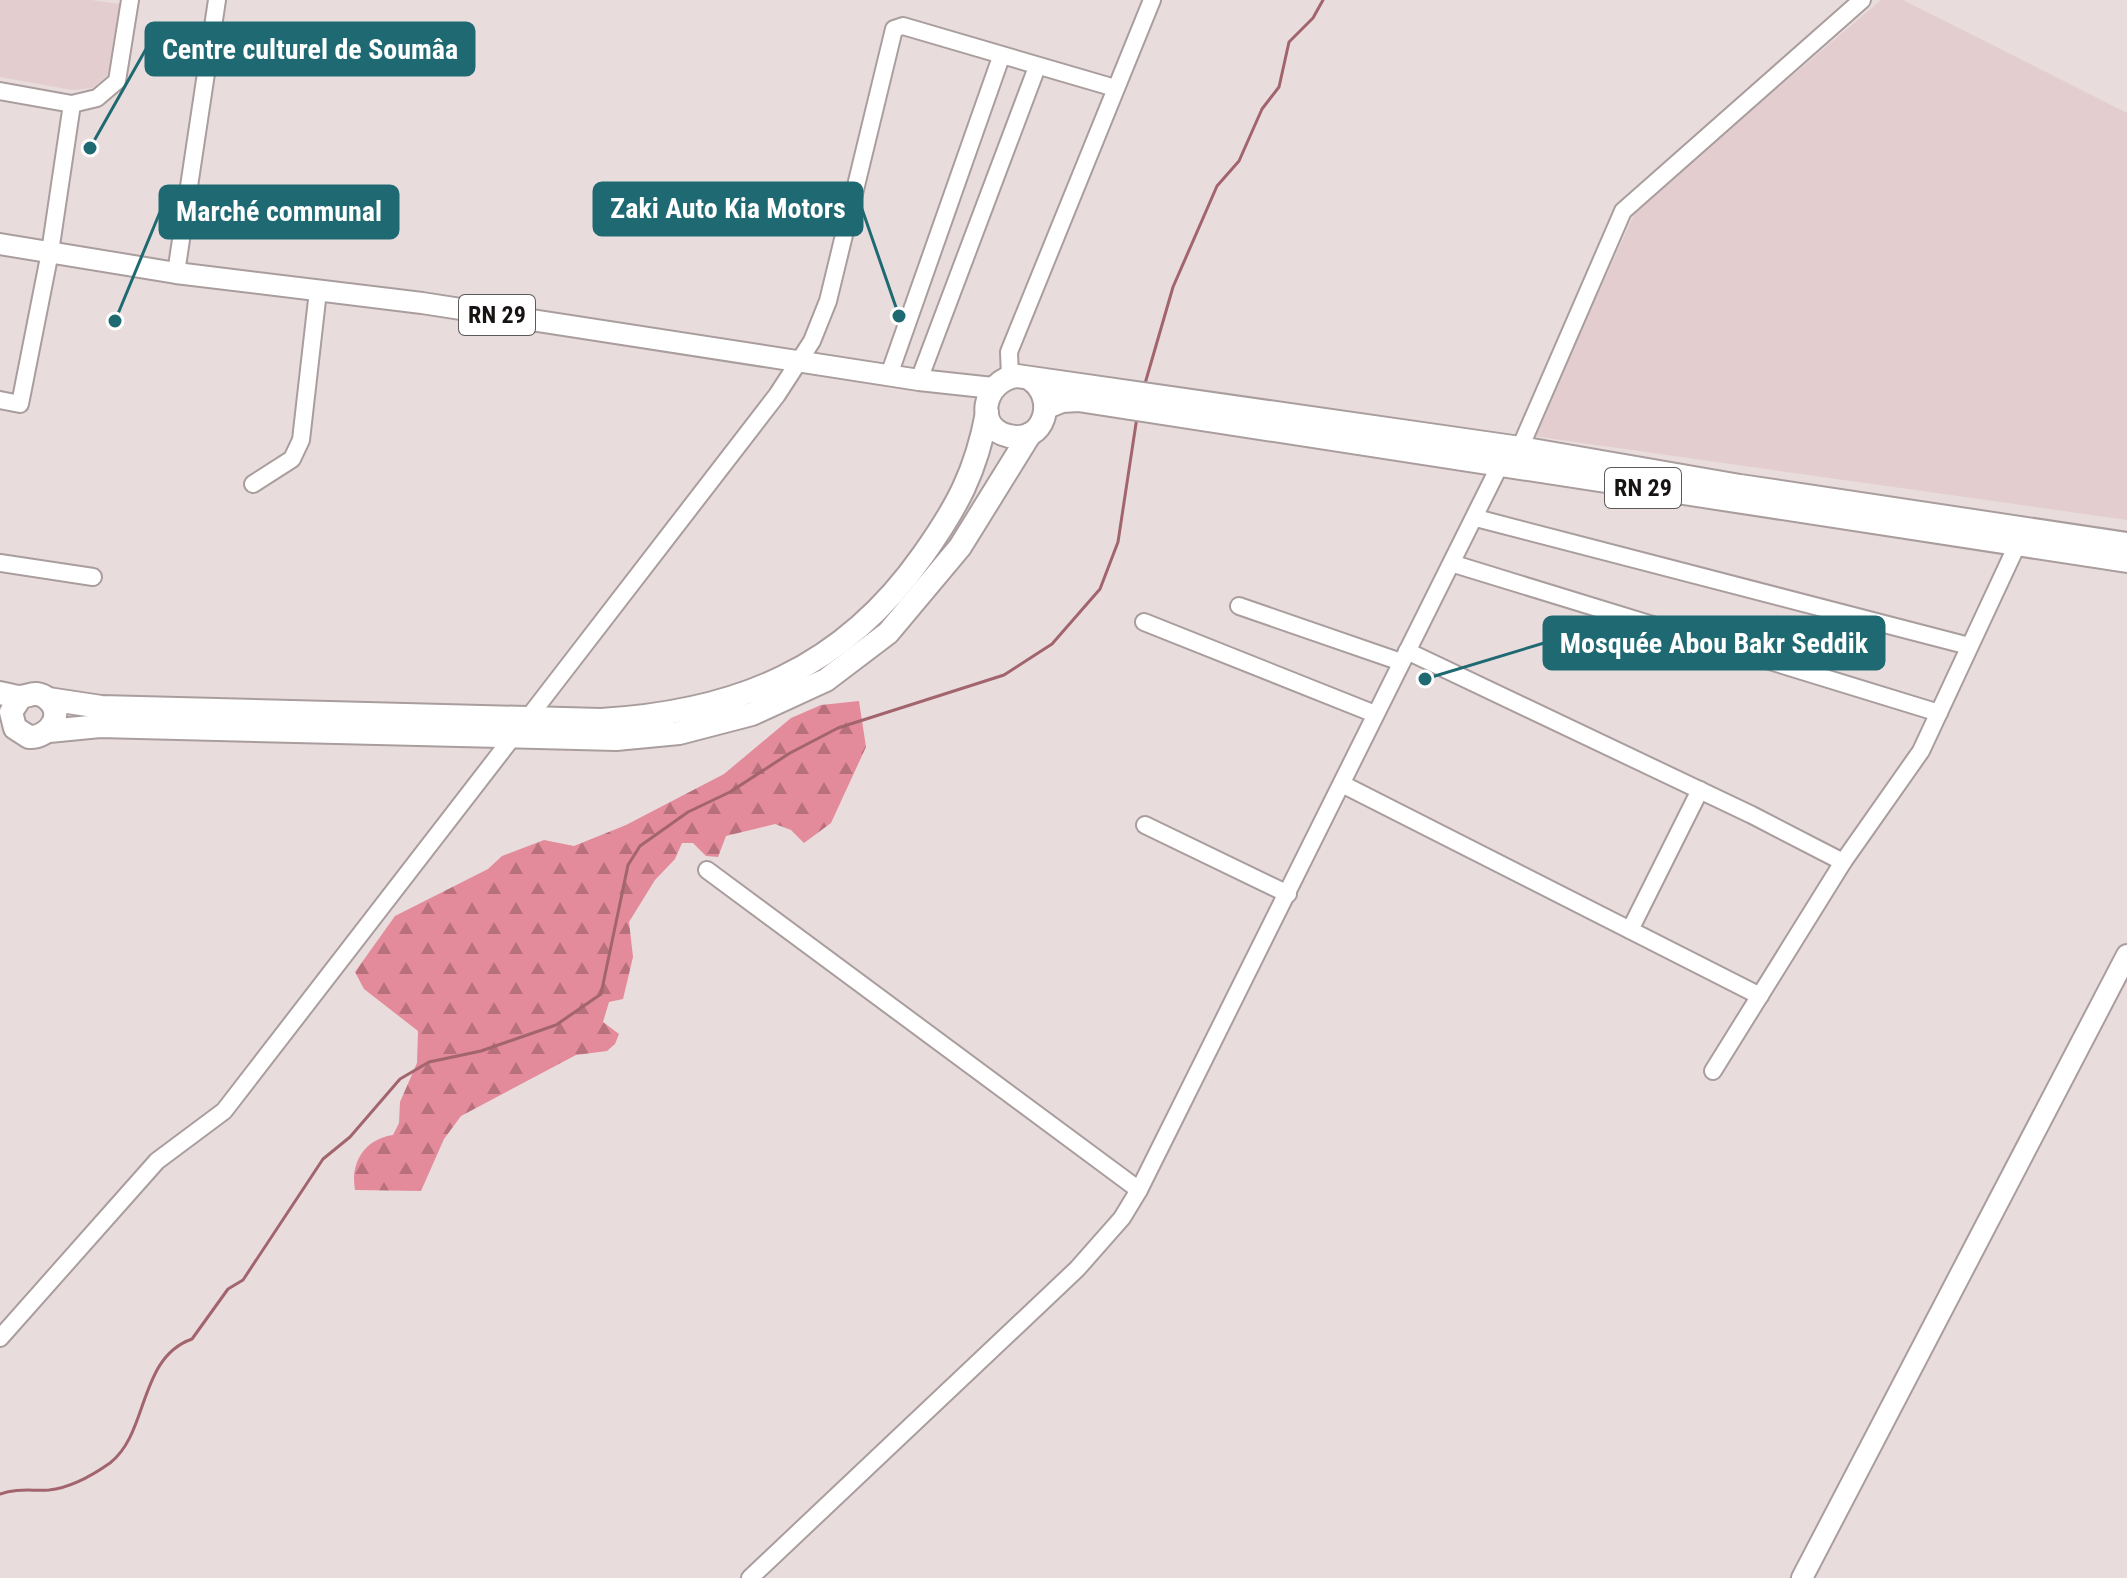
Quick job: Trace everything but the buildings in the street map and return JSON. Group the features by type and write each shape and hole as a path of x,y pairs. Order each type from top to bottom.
{"highway":[{"path":"1011,381 1040,388 1047,407 1040,426 1012,457 975,524 933,582 888,633 826,680 752,714 679,733 616,739 100,726 49,731 40,737 29,737 6,721 13,706 10,695 37,694 48,699 101,707 528,718 614,719 701,708 750,693 819,658 875,615 937,536 973,473 987,413 987,400 1011,381 1126,400"},
{"name":"RN 29","path":"1047,407 1070,400 1126,400 1499,467 2127,561"},
{"path":"1159,405 1520,448 1740,486 2127,544"},
{"path":"987,413 993,425 1003,434 1016,437 1030,434"},
{"path":"48,699 55,715 49,731"}],"main road":[{"name":"RN 29","path":"0,244 176,273 422,303 919,380 1011,381"},
{"path":"1802,1578 2127,955"}],"street":[{"path":"0,91 72,104 97,98 117,81 130,0"},
{"path":"176,273 217,0"},
{"path":"1011,381 1009,352 1152,0"},
{"path":"1520,448 1628,204 1862,0"},
{"path":"528,718 801,361 828,301 892,32 903,26 1115,88"},
{"path":"889,375 1001,57"},
{"path":"919,380 1037,67"},
{"path":"0,400 20,404 50,252 72,104"},
{"path":"253,484 292,459 301,440 318,291"},
{"path":"750,1578 1077,1269 1122,1218 1288,894 1404,656 1454,564 1499,467"},
{"path":"1476,518 1969,646"},
{"path":"1713,1071 1843,862 1921,751 2018,543"},
{"path":"0,563 93,577"},
{"path":"1454,564 1939,713"},
{"path":"1239,606 1404,656 1700,790 1843,862"},
{"path":"1144,622 1375,714"},
{"path":"0,1338 157,1161 224,1111 512,738"},
{"path":"1342,784 1760,996"},
{"path":"1630,930 1700,790"},
{"path":"1145,825 1288,894"},
{"path":"707,870 1139,1190"}],"shaded area":[{"path":"0,0 91,0 120,4 108,75 92,88 72,90 0,77"},
{"path":"1881,0 1903,0 2127,113 2127,520 1533,436 1637,208"}],"green space":[{"path":"859,701 866,747 831,823 804,843 791,830 775,824 726,836 718,857 706,856 693,843 682,843 675,859 655,880 629,922 633,957 623,999 609,1002 603,1022 619,1034 615,1044 607,1051 576,1055 461,1116 444,1139 421,1191 355,1190 357,1161 375,1141 393,1135 399,1123 400,1102 417,1063 418,1031 364,989 355,972 395,916 488,869 502,856 544,840 574,846 626,825 724,774 791,718 821,705"}],"waterway":[{"path":"1144,387 1173,287 1217,186 1239,161 1262,109 1279,87 1289,42 1313,18 1323,0"},
{"path":"0,1494 65,1487 110,1463 123,1450 162,1362 175,1349 192,1339 228,1289 243,1280 323,1159 350,1137 400,1079 429,1062 481,1051 556,1025 601,994 628,865 640,846 688,812 730,792 790,753 838,728 1004,675 1052,644 1100,589 1118,542 1137,417"}],"place":[{"name":"Centre culturel de Soumâa","path":"90,148"},
{"name":"Zaki Auto Kia Motors","path":"899,316"},
{"name":"Marché communal","path":"115,321"},
{"name":"Mosquée Abou Bakr Seddik","path":"1425,679"}]}
